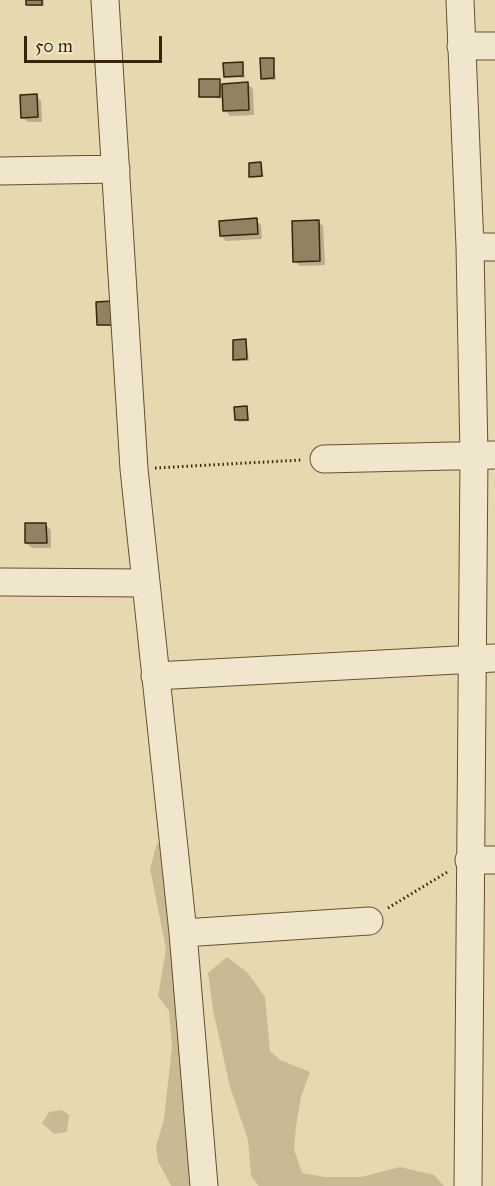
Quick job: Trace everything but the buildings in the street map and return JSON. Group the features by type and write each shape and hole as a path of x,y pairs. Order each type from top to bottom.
{"street":[{"path":"105,0 134,470 183,933 204,1186"},
{"path":"460,0 461,46 482,247 485,455 483,1071 468,1186"},
{"path":"461,46 495,46"},
{"path":"0,171 116,169"},
{"path":"324,459 485,455"},
{"path":"0,582 145,582"},
{"path":"155,676 483,658"},
{"path":"183,933 369,921"}],"path":[{"path":"134,470 324,459"},
{"path":"369,921 436,877 482,860"}],"shaded area":[{"path":"157,843 166,850 195,1186 171,1186 158,1161 156,1146 164,1119 172,1046 169,1011 158,996 166,949 150,869"},
{"path":"227,957 247,972 265,997 270,1051 280,1060 310,1072 301,1097 294,1149 302,1173 325,1177 361,1177 400,1167 434,1175 444,1186 259,1186 251,1176 248,1140 230,1087 213,1010 208,973"},
{"path":"62,1110 69,1115 67,1132 54,1134 42,1123 49,1112"}]}
